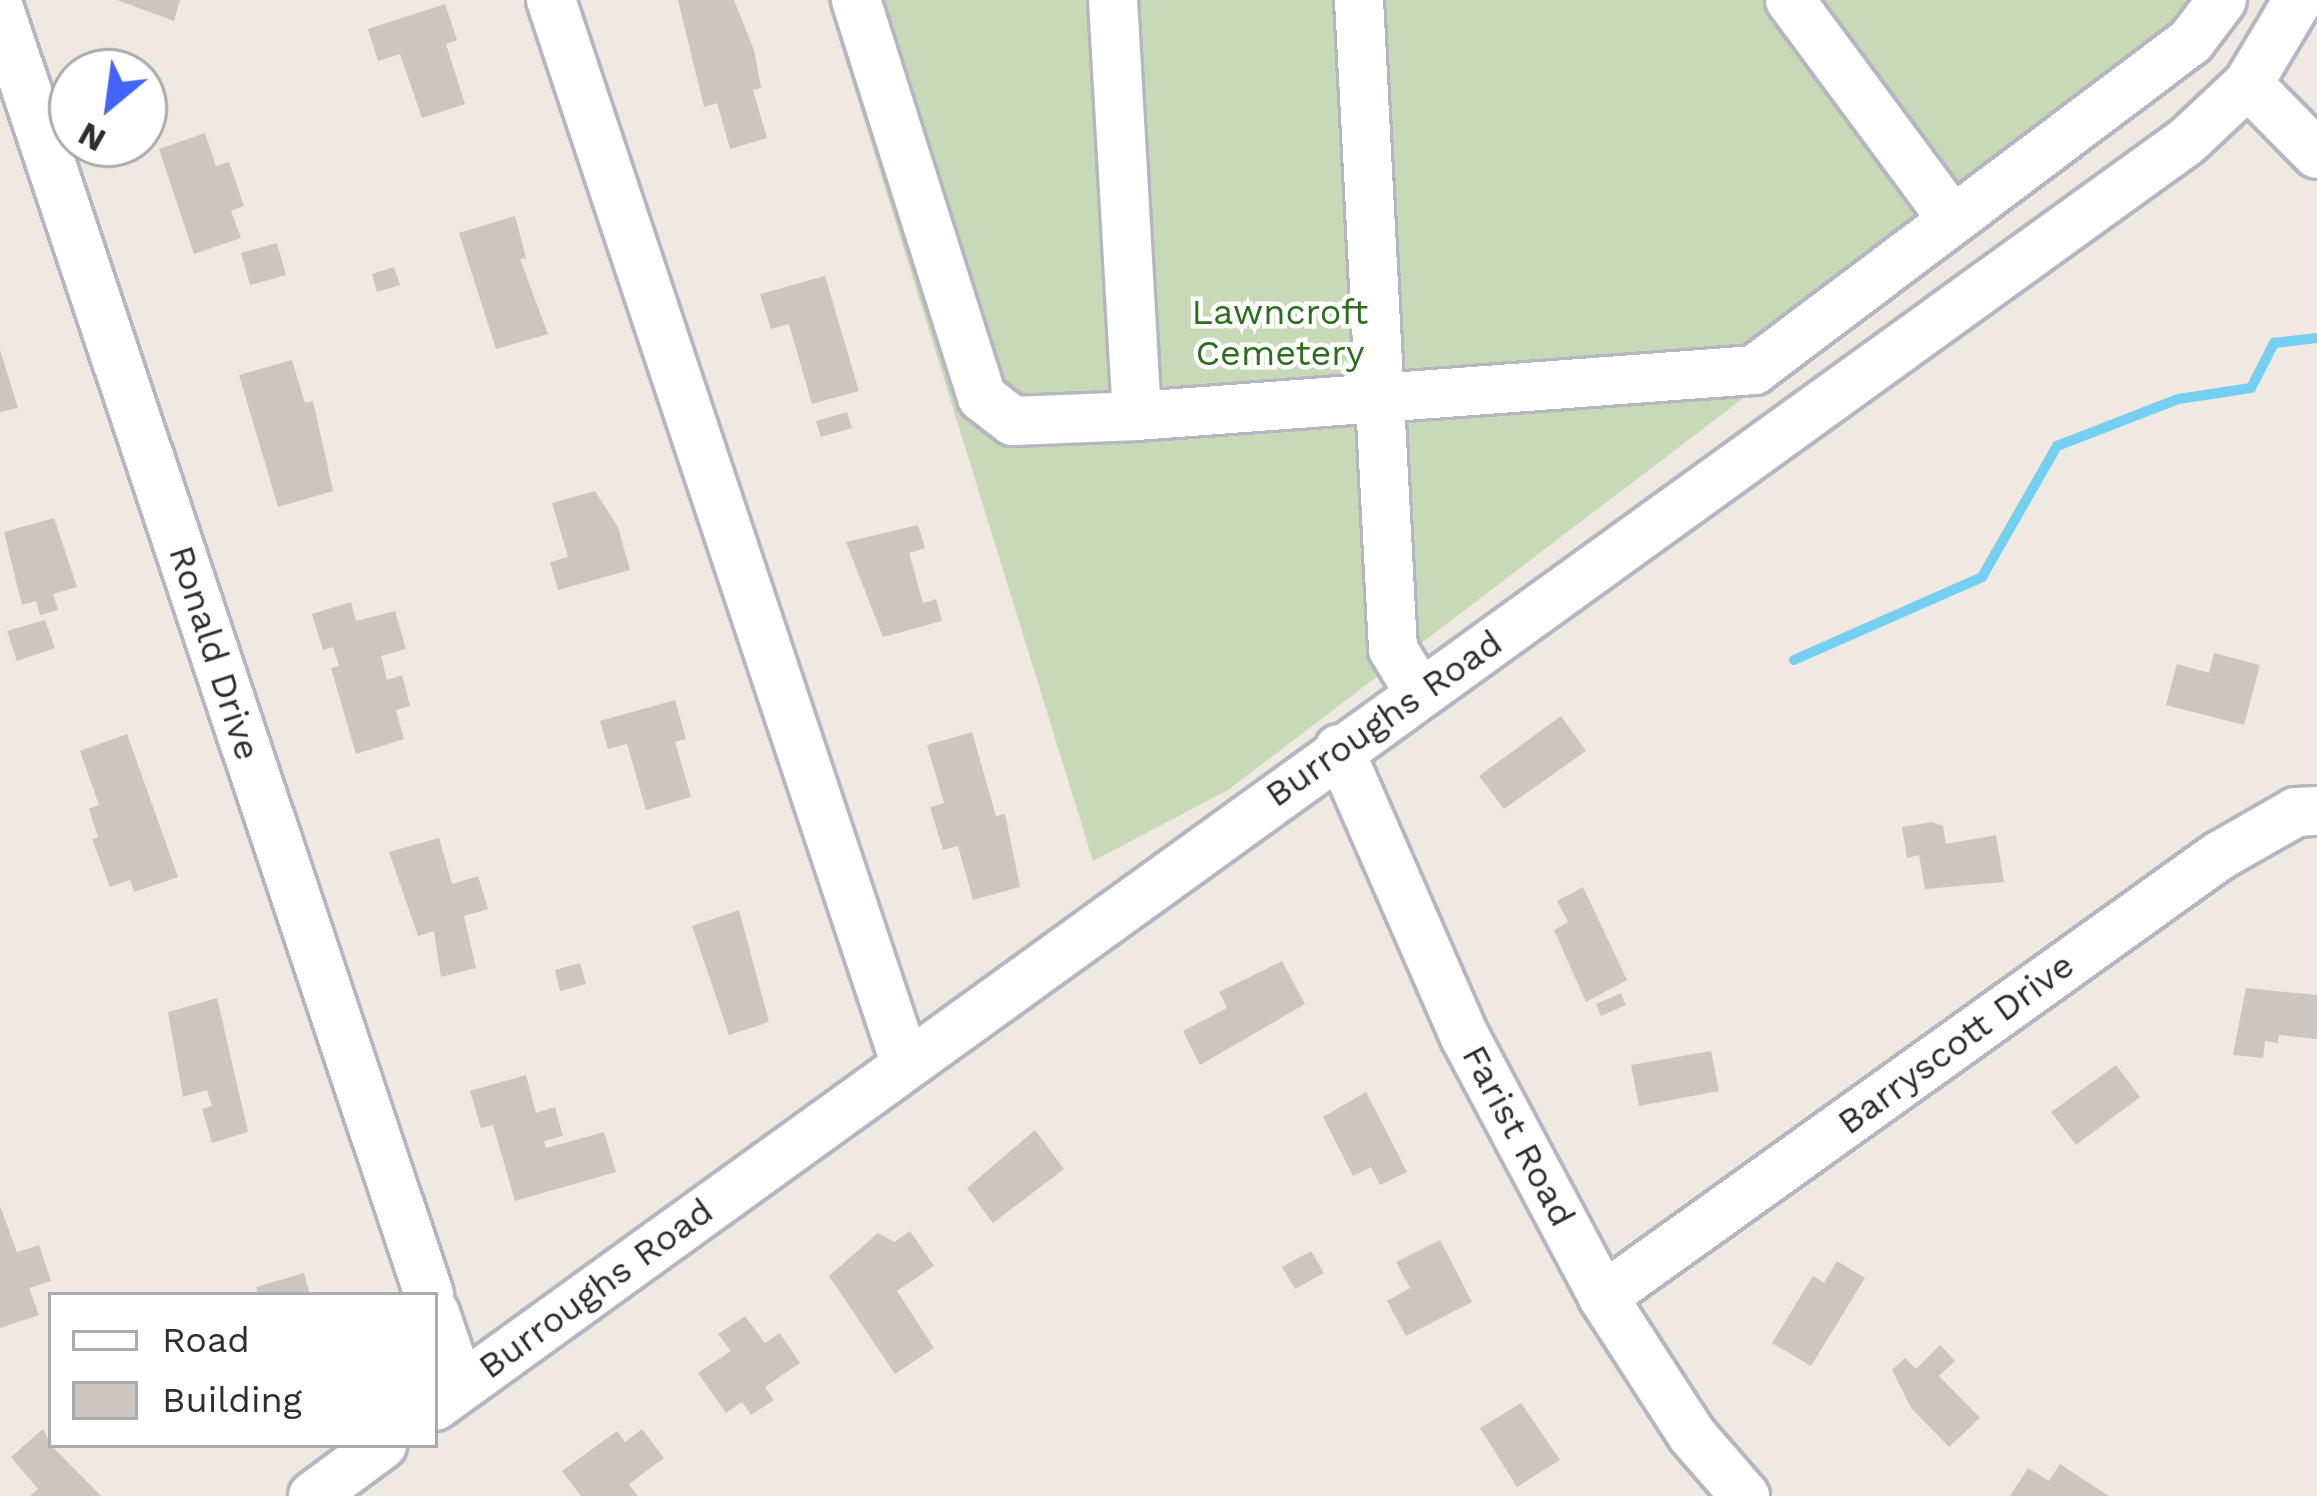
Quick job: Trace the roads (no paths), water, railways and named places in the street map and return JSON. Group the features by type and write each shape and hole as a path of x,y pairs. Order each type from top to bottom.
{"street":[{"path":"550,0 906,1065"},
{"path":"856,0 982,398 1013,421 1754,370 2191,41 2222,0"},
{"path":"1113,0 1137,416"},
{"path":"1359,0 1394,649 1420,694"},
{"path":"1790,0 1952,219"},
{"name":"Burroughs Road","path":"447,1396 2187,141 2248,84 2298,0"},
{"name":"Ronald Drive","path":"0,11 428,1292"},
{"path":"2248,84 2317,154"},
{"name":"Farist Road","path":"1339,749 1465,1037 1604,1297 1692,1435 1745,1496"},
{"name":"Barryscott Drive","path":"1604,1297 2219,856 2296,812 2317,811"},
{"path":"438,1334 447,1396"},
{"path":"313,1496 378,1448"}],"waterway":[{"path":"1794,660 1982,577 2057,446 2178,399 2251,388 2274,343 2317,338"}],"park label":[{"name":"Lawncroft Cemetery","path":"1280,332"}]}
